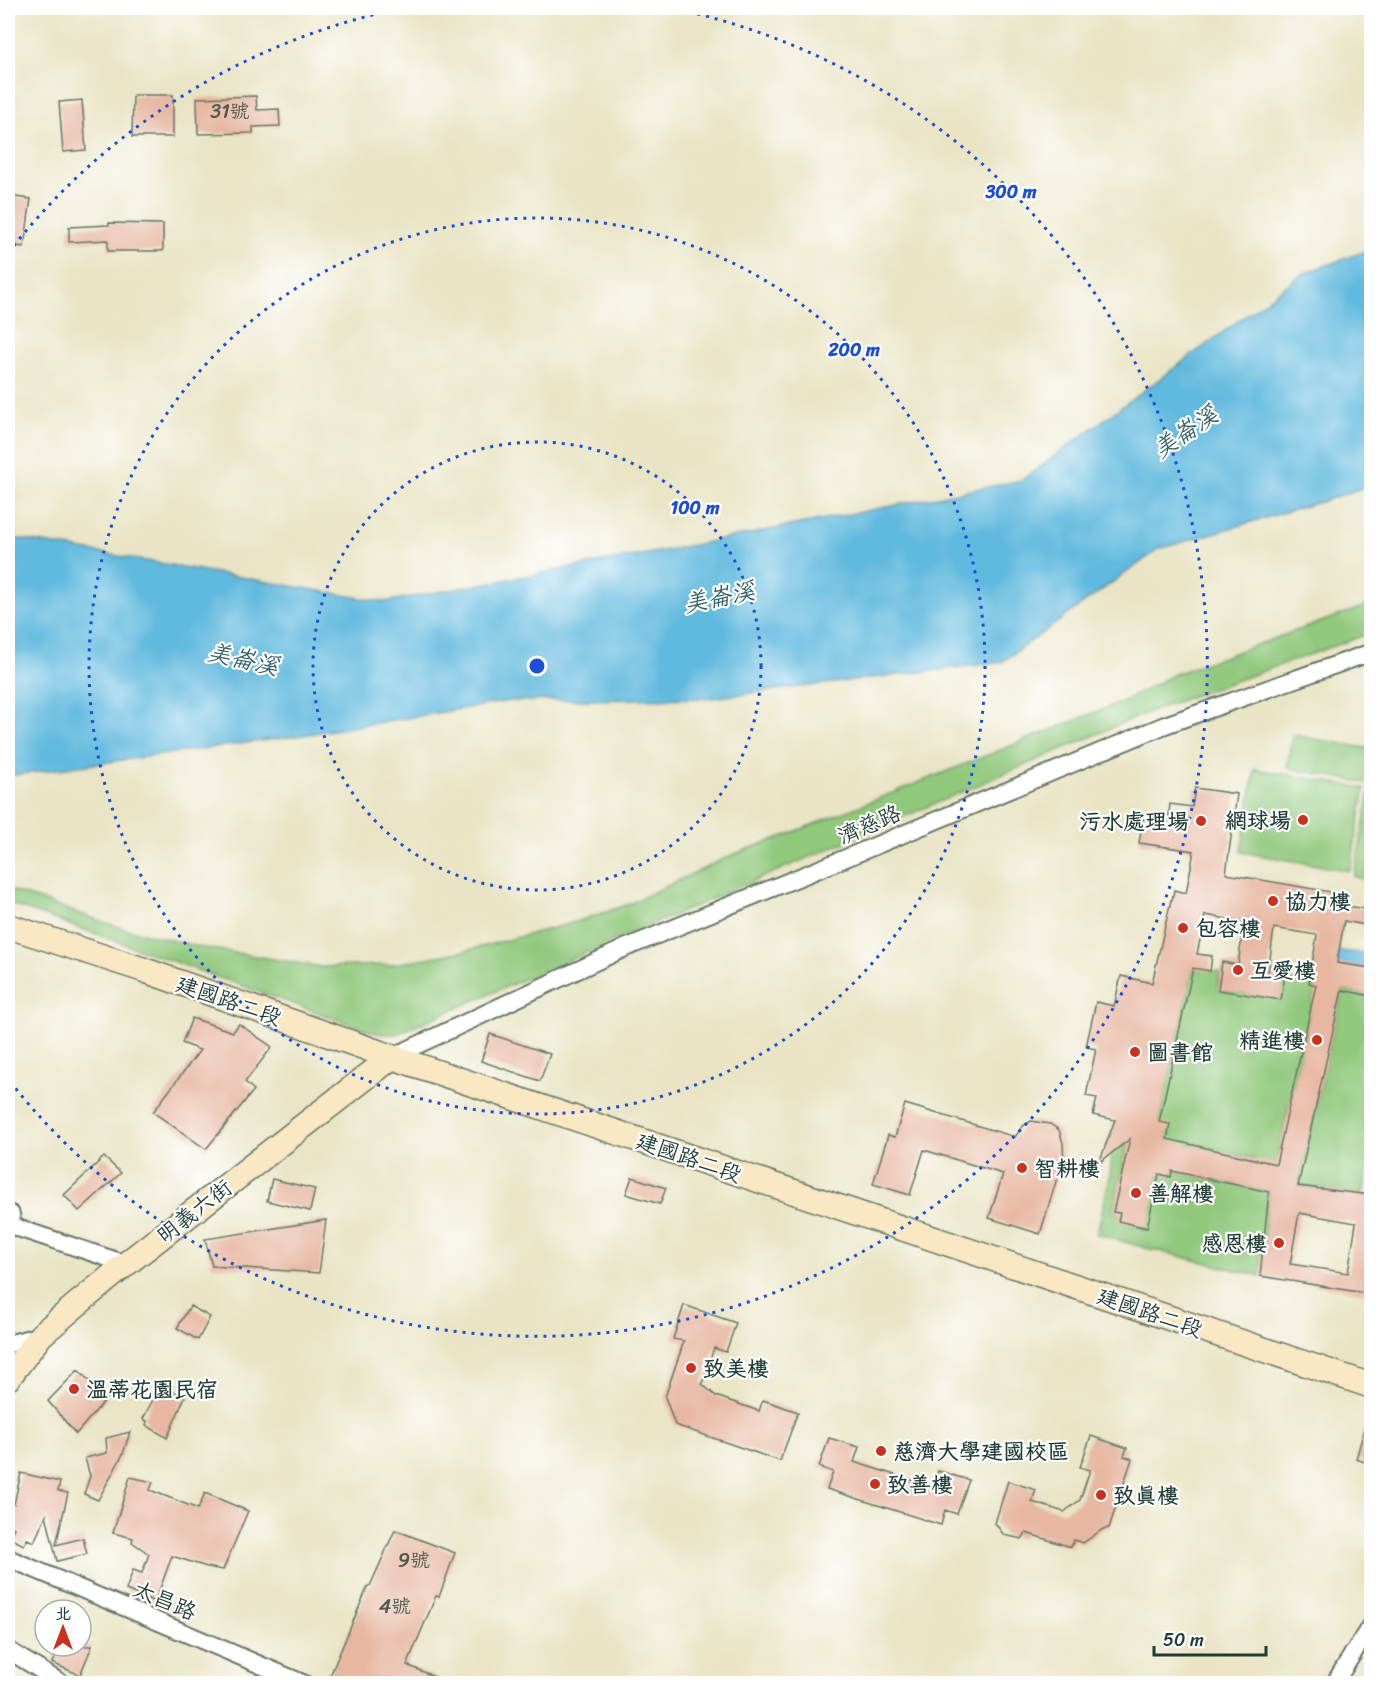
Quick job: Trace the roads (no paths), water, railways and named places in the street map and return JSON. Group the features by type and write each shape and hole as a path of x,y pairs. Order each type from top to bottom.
{"street":[{"name":"濟慈路","path":"392,1057 625,948 829,866 1165,725 1371,652"},
{"name":"建國路二段","path":"8,926 1371,1386"},
{"name":"明義六街","path":"8,1378 41,1335 126,1264 392,1057"},
{"path":"11,1214 12,1226 126,1264"},
{"path":"8,1344 41,1335"},
{"name":"太昌路","path":"8,1558 304,1683"},
{"path":"1334,1683 1371,1623"},
{"path":"8,1650 63,1683"}],"water":[{"name":"美崙溪","path":"1371,249 1371,485 1159,549 1002,662 711,698 510,701 290,737 8,776 8,537 384,602 668,550 1022,480 1302,274"},
{"path":"1339,951 1371,952 1371,968 1337,963"}],"place":[{"name":"網球場","path":"1303,820"},
{"name":"污水處理場","path":"1201,821"},
{"name":"協力樓","path":"1273,901"},
{"name":"包容樓","path":"1183,928"},
{"name":"互愛樓","path":"1238,970"},
{"name":"精進樓","path":"1317,1040"},
{"name":"圖書館","path":"1135,1052"},
{"name":"智耕樓","path":"1022,1168"},
{"name":"善解樓","path":"1136,1193"},
{"name":"感恩樓","path":"1279,1243"},
{"name":"致美樓","path":"691,1368"},
{"name":"溫蒂花園民宿","path":"74,1389"},
{"name":"慈濟大學建國校區","path":"881,1451"},
{"name":"致善樓","path":"875,1484"},
{"name":"致真樓","path":"1101,1495"}]}
